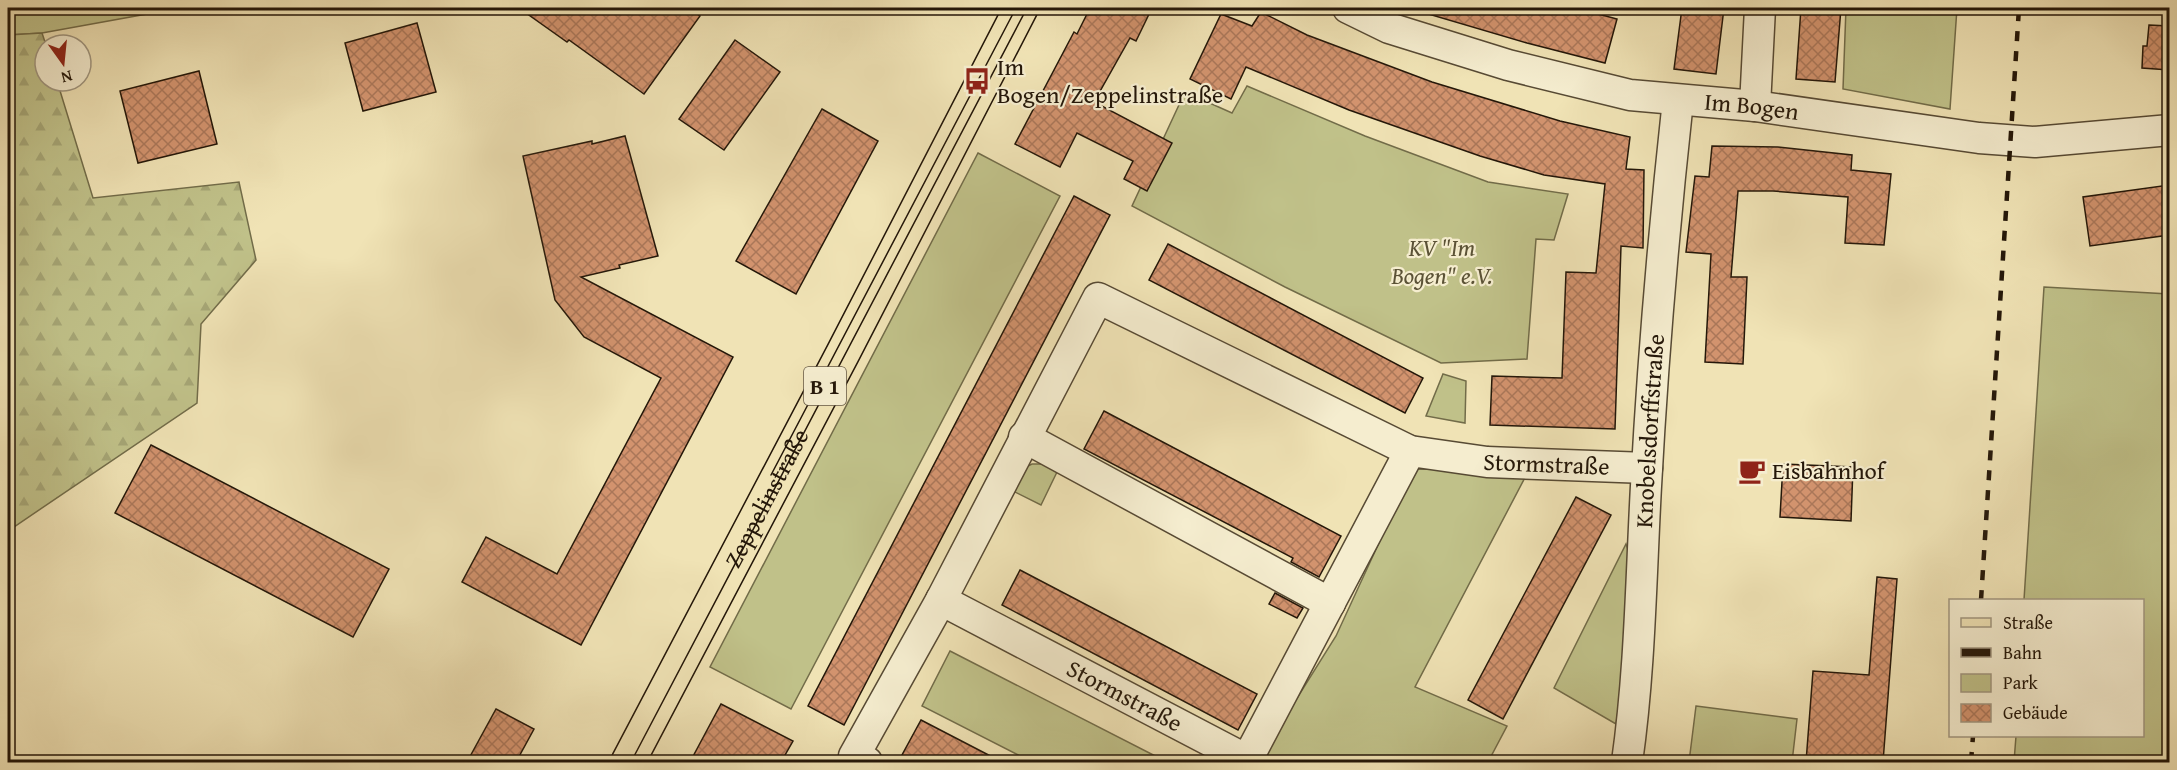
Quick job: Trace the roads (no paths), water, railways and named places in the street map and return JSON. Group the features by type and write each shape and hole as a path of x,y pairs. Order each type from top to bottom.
{"main road":[{"name":"Zeppelinstraße","path":"628,762 1021,8"}],"street":[{"name":"Im Bogen","path":"1348,8 1389,28 1508,65 1630,95 1755,106 1966,137 2035,142 2169,130"},
{"path":"1755,106 1760,8"},
{"name":"Knobelsdorffstraße","path":"1627,762 1640,641 1647,468 1661,257 1678,100"},
{"name":"Stormstraße","path":"867,762 854,756 941,600 1098,298 1410,451 1487,462 1647,468"},
{"path":"1024,437 1330,603"},
{"name":"Stormstraße","path":"941,600 1247,760 1410,451"}],"tram line":[{"path":"771,475 1016,8"},
{"path":"631,762 1027,8"}],"railway":[{"path":"1981,599 2019,8"},
{"path":"1971,762 1973,737"}],"place":[{"name":"Im Bogen/Zeppelinstraße","path":"977,81"},
{"name":"Eisbahnhof","path":"1752,471"}],"park label":[{"name":"KV \"Im Bogen\" e.V.","path":"1442,262"}]}
